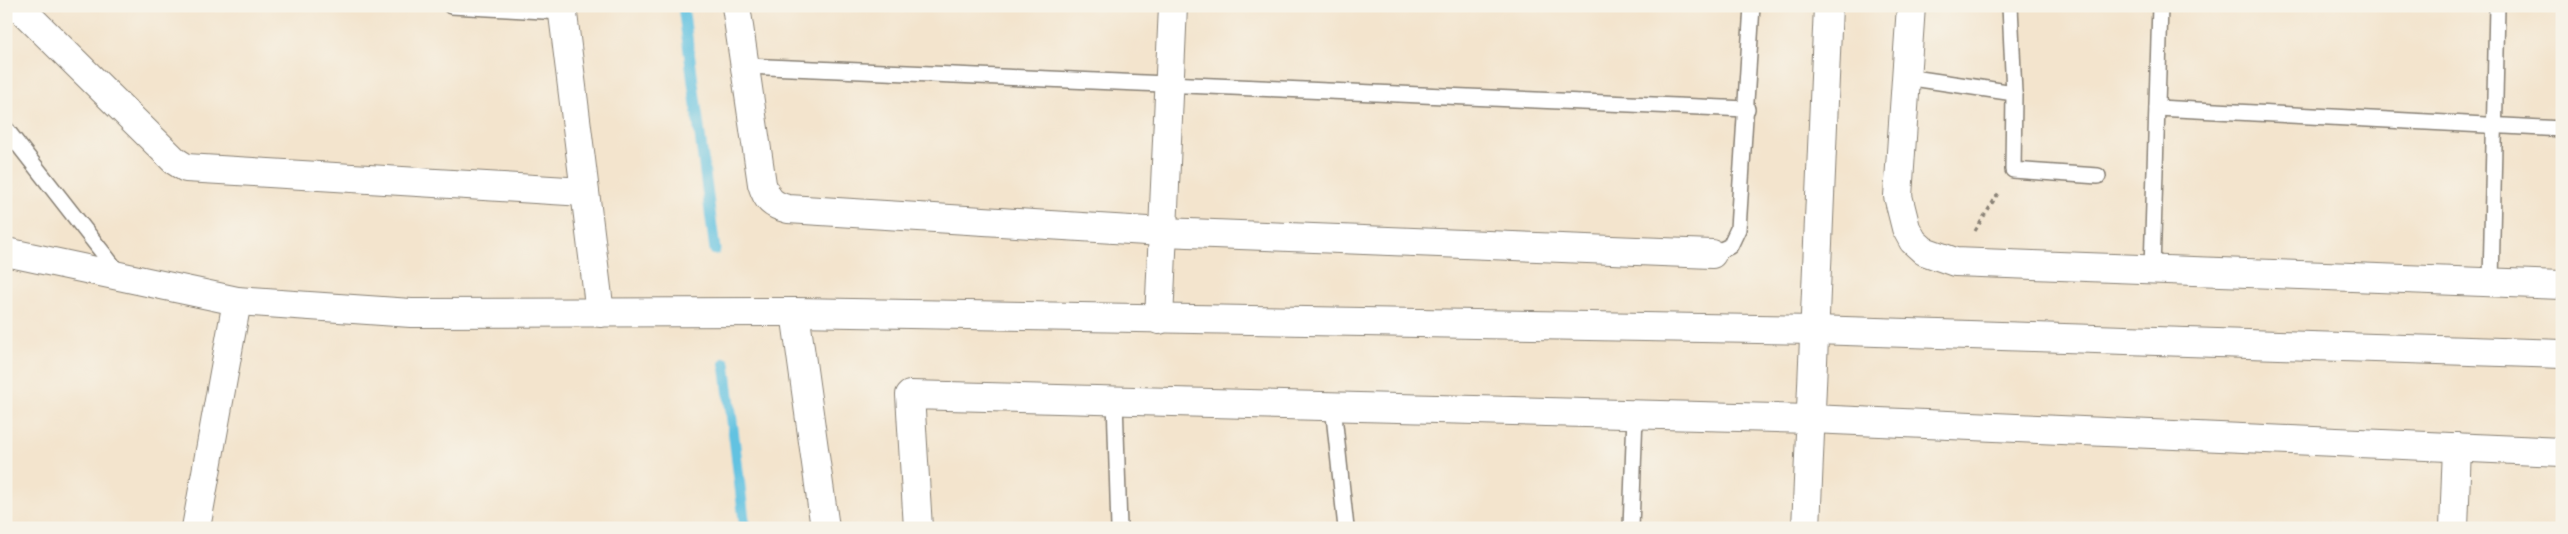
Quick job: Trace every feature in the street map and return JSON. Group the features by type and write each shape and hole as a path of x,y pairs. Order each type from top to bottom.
{"street":[{"path":"18,6 175,161 186,168 584,192"},
{"path":"736,6 762,184 766,198 776,206 788,210 1163,232 1712,254"},
{"path":"1158,320 1173,6"},
{"path":"1806,528 1828,6"},
{"path":"1911,6 1898,196 1902,214 1913,241 1924,251 1955,262 2562,285"},
{"path":"562,9 600,313"},
{"path":"6,252 237,301 411,313 796,312 1158,320 1814,330 2562,354"},
{"path":"196,528 237,301"},
{"path":"796,312 825,528"},
{"path":"918,528 910,395 1811,419 2562,452"},
{"path":"2454,528 2457,447"}],"lane":[{"path":"451,6 562,9"},
{"path":"1712,254 1722,252 1730,246 1738,229 1752,6"},
{"path":"2010,6 2014,93 2013,170 2098,176"},
{"path":"2152,269 2160,6"},
{"path":"2491,282 2497,6"},
{"path":"745,66 1746,110"},
{"path":"1906,77 2014,93"},
{"path":"2157,108 2562,130"},
{"path":"6,129 121,277"},
{"path":"1115,400 1119,528"},
{"path":"1333,406 1346,528"},
{"path":"1631,528 1634,414"}],"path":[{"path":"1955,262 2013,170"}],"waterway":[{"path":"683,6 715,250"},
{"path":"725,363 745,528"}]}
